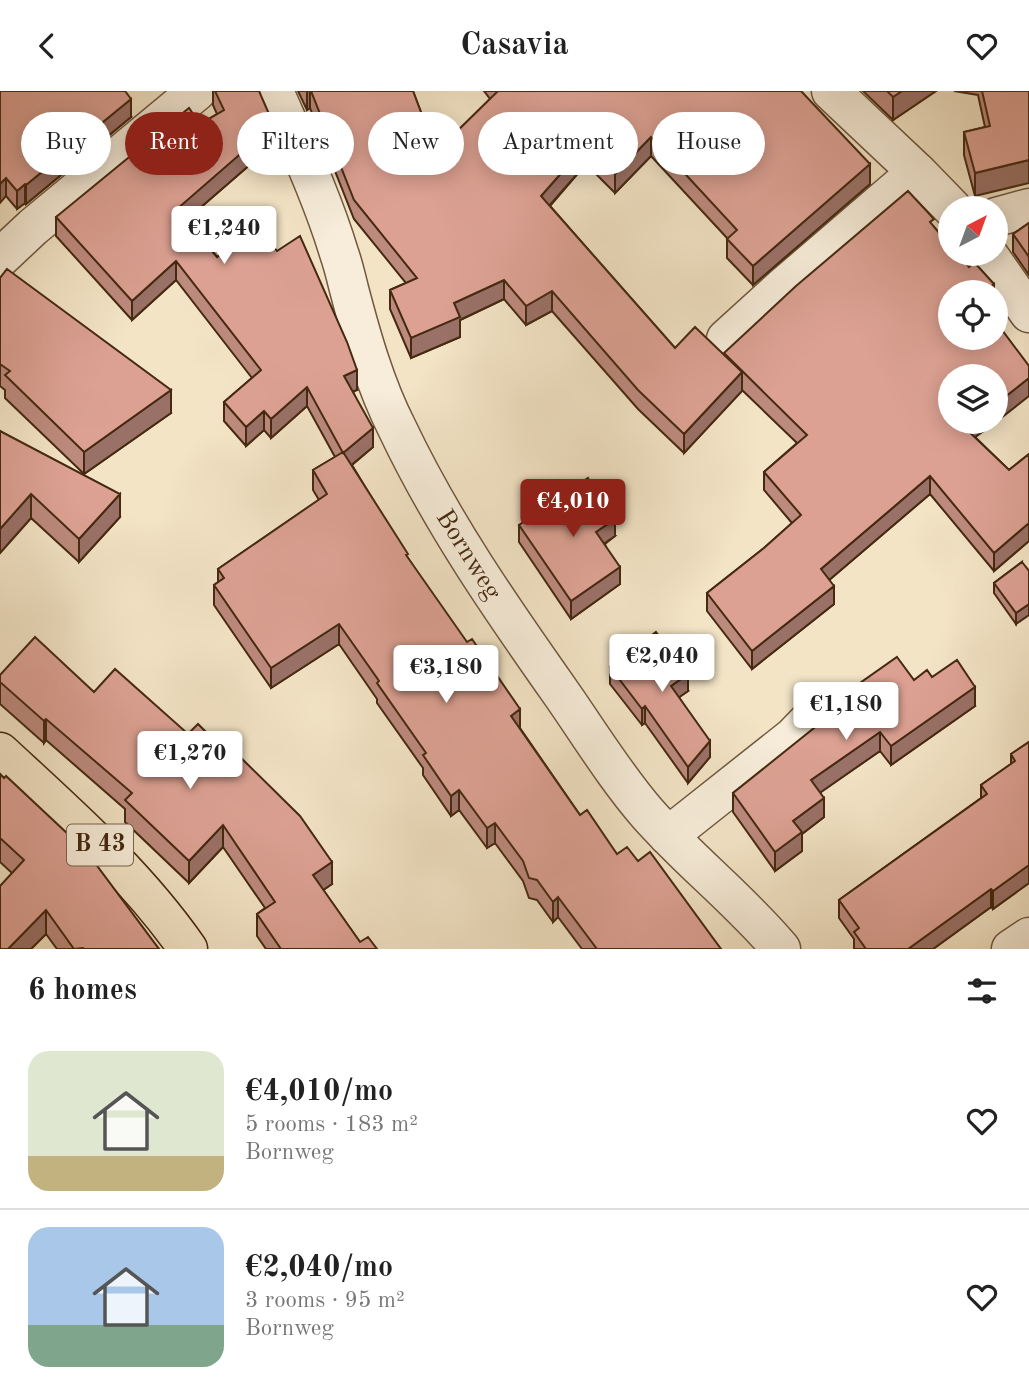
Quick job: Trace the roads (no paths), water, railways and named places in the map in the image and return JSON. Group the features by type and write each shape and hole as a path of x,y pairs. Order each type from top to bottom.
{"main road":[{"name":"B 43","path":"0,753 100,845 170,923 188,949"}],"street":[{"path":"0,258 33,227 197,91"},
{"name":"Bornweg","path":"274,91 325,210 357,316 395,425 450,528 497,604 646,811 668,836 750,915 780,949"},
{"path":"831,91 940,196"},
{"path":"726,339 917,172"},
{"path":"1008,213 1029,208"},
{"path":"996,266 1029,313"},
{"path":"668,836 793,737 825,704"},
{"path":"1012,949 1029,937"}]}
